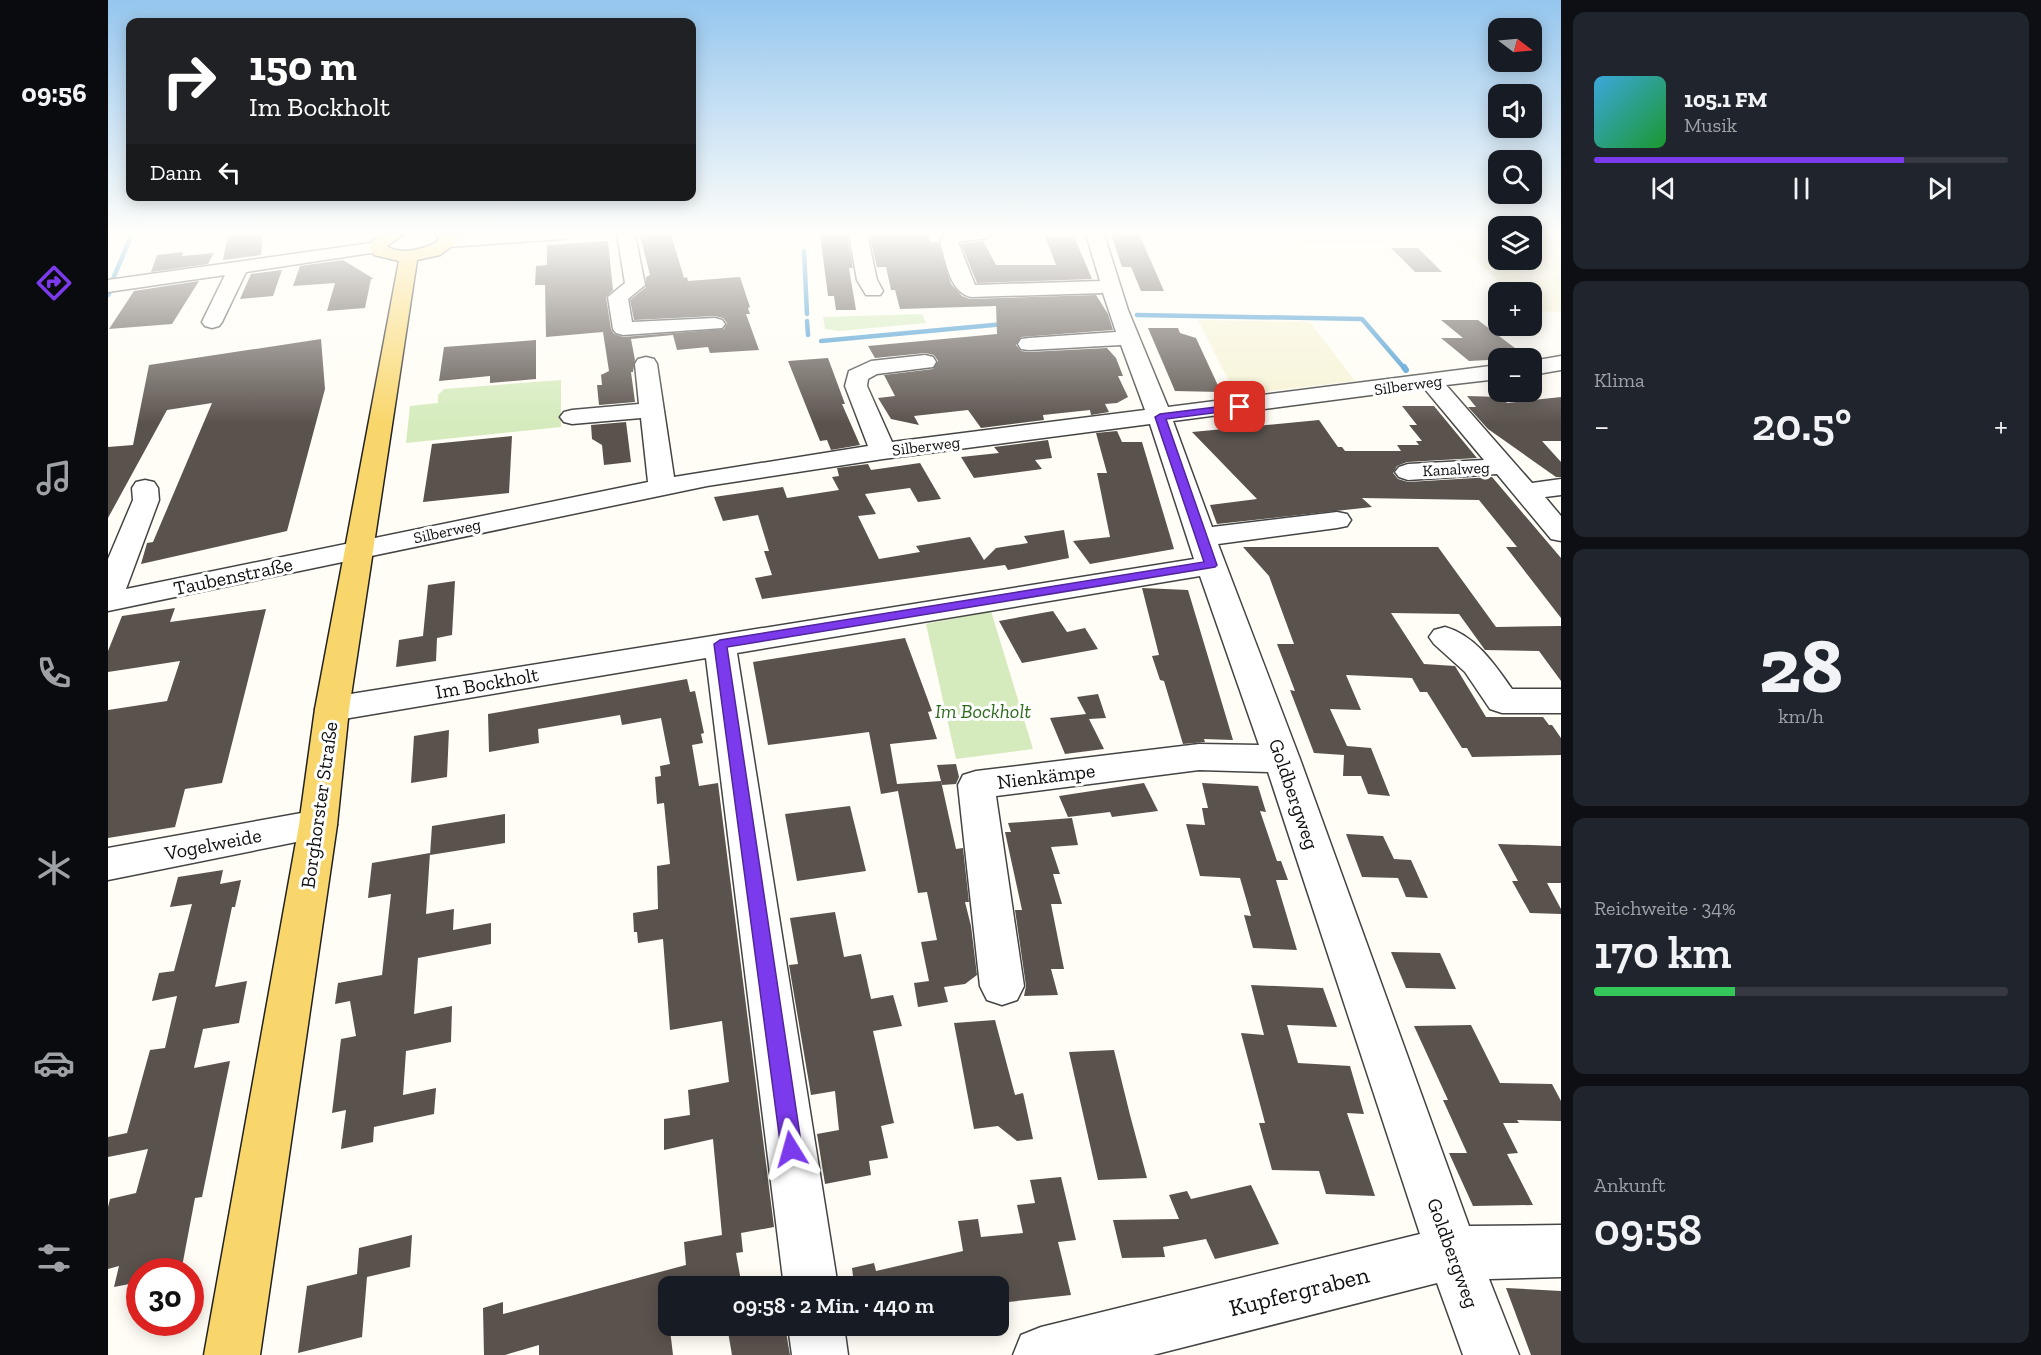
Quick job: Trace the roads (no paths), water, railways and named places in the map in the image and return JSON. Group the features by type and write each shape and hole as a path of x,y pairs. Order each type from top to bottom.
{"main road":[{"name":"Borghorster Straße","path":"232,1355 318,825 332,709 402,297"}],"street":[{"path":"212,322 224,297"},
{"path":"618,297 623,329 715,324"},
{"name":"Goldbergweg","path":"1116,297 1282,759 1452,1253 1491,1355"},
{"path":"1029,344 1130,338"},
{"path":"883,451 856,386 857,376 871,368 925,362"},
{"path":"1542,366 1561,363"},
{"path":"646,364 662,487"},
{"name":"Silberweg","path":"358,550 662,487 883,451 1488,373"},
{"name":"Kanalweg","path":"1431,382 1561,533"},
{"path":"572,417 652,410"},
{"name":"Kanalweg","path":"1408,472 1504,466"},
{"path":"1526,492 1561,487"},
{"path":"108,596 146,501 145,488"},
{"name":"Im Bockholt","path":"332,709 720,644 1207,551 1337,520"},
{"name":"Taubenstraße","path":"108,603 358,550"},
{"path":"1445,637 1477,664 1502,700 1561,701"},
{"path":"720,644 809,1276"},
{"name":"Nienkämpe","path":"1002,986 975,785 1199,757 1282,759"},
{"name":"Vogelweide","path":"108,864 318,825"},
{"name":"Kupfergraben","path":"1041,1355 1452,1253 1561,1251"},
{"path":"817,1336 820,1355"}],"waterway":[{"path":"806,297 807,314"},
{"path":"1137,315 1362,319 1405,369"},
{"path":"807,321 808,335"},
{"path":"821,341 1004,324"}]}
